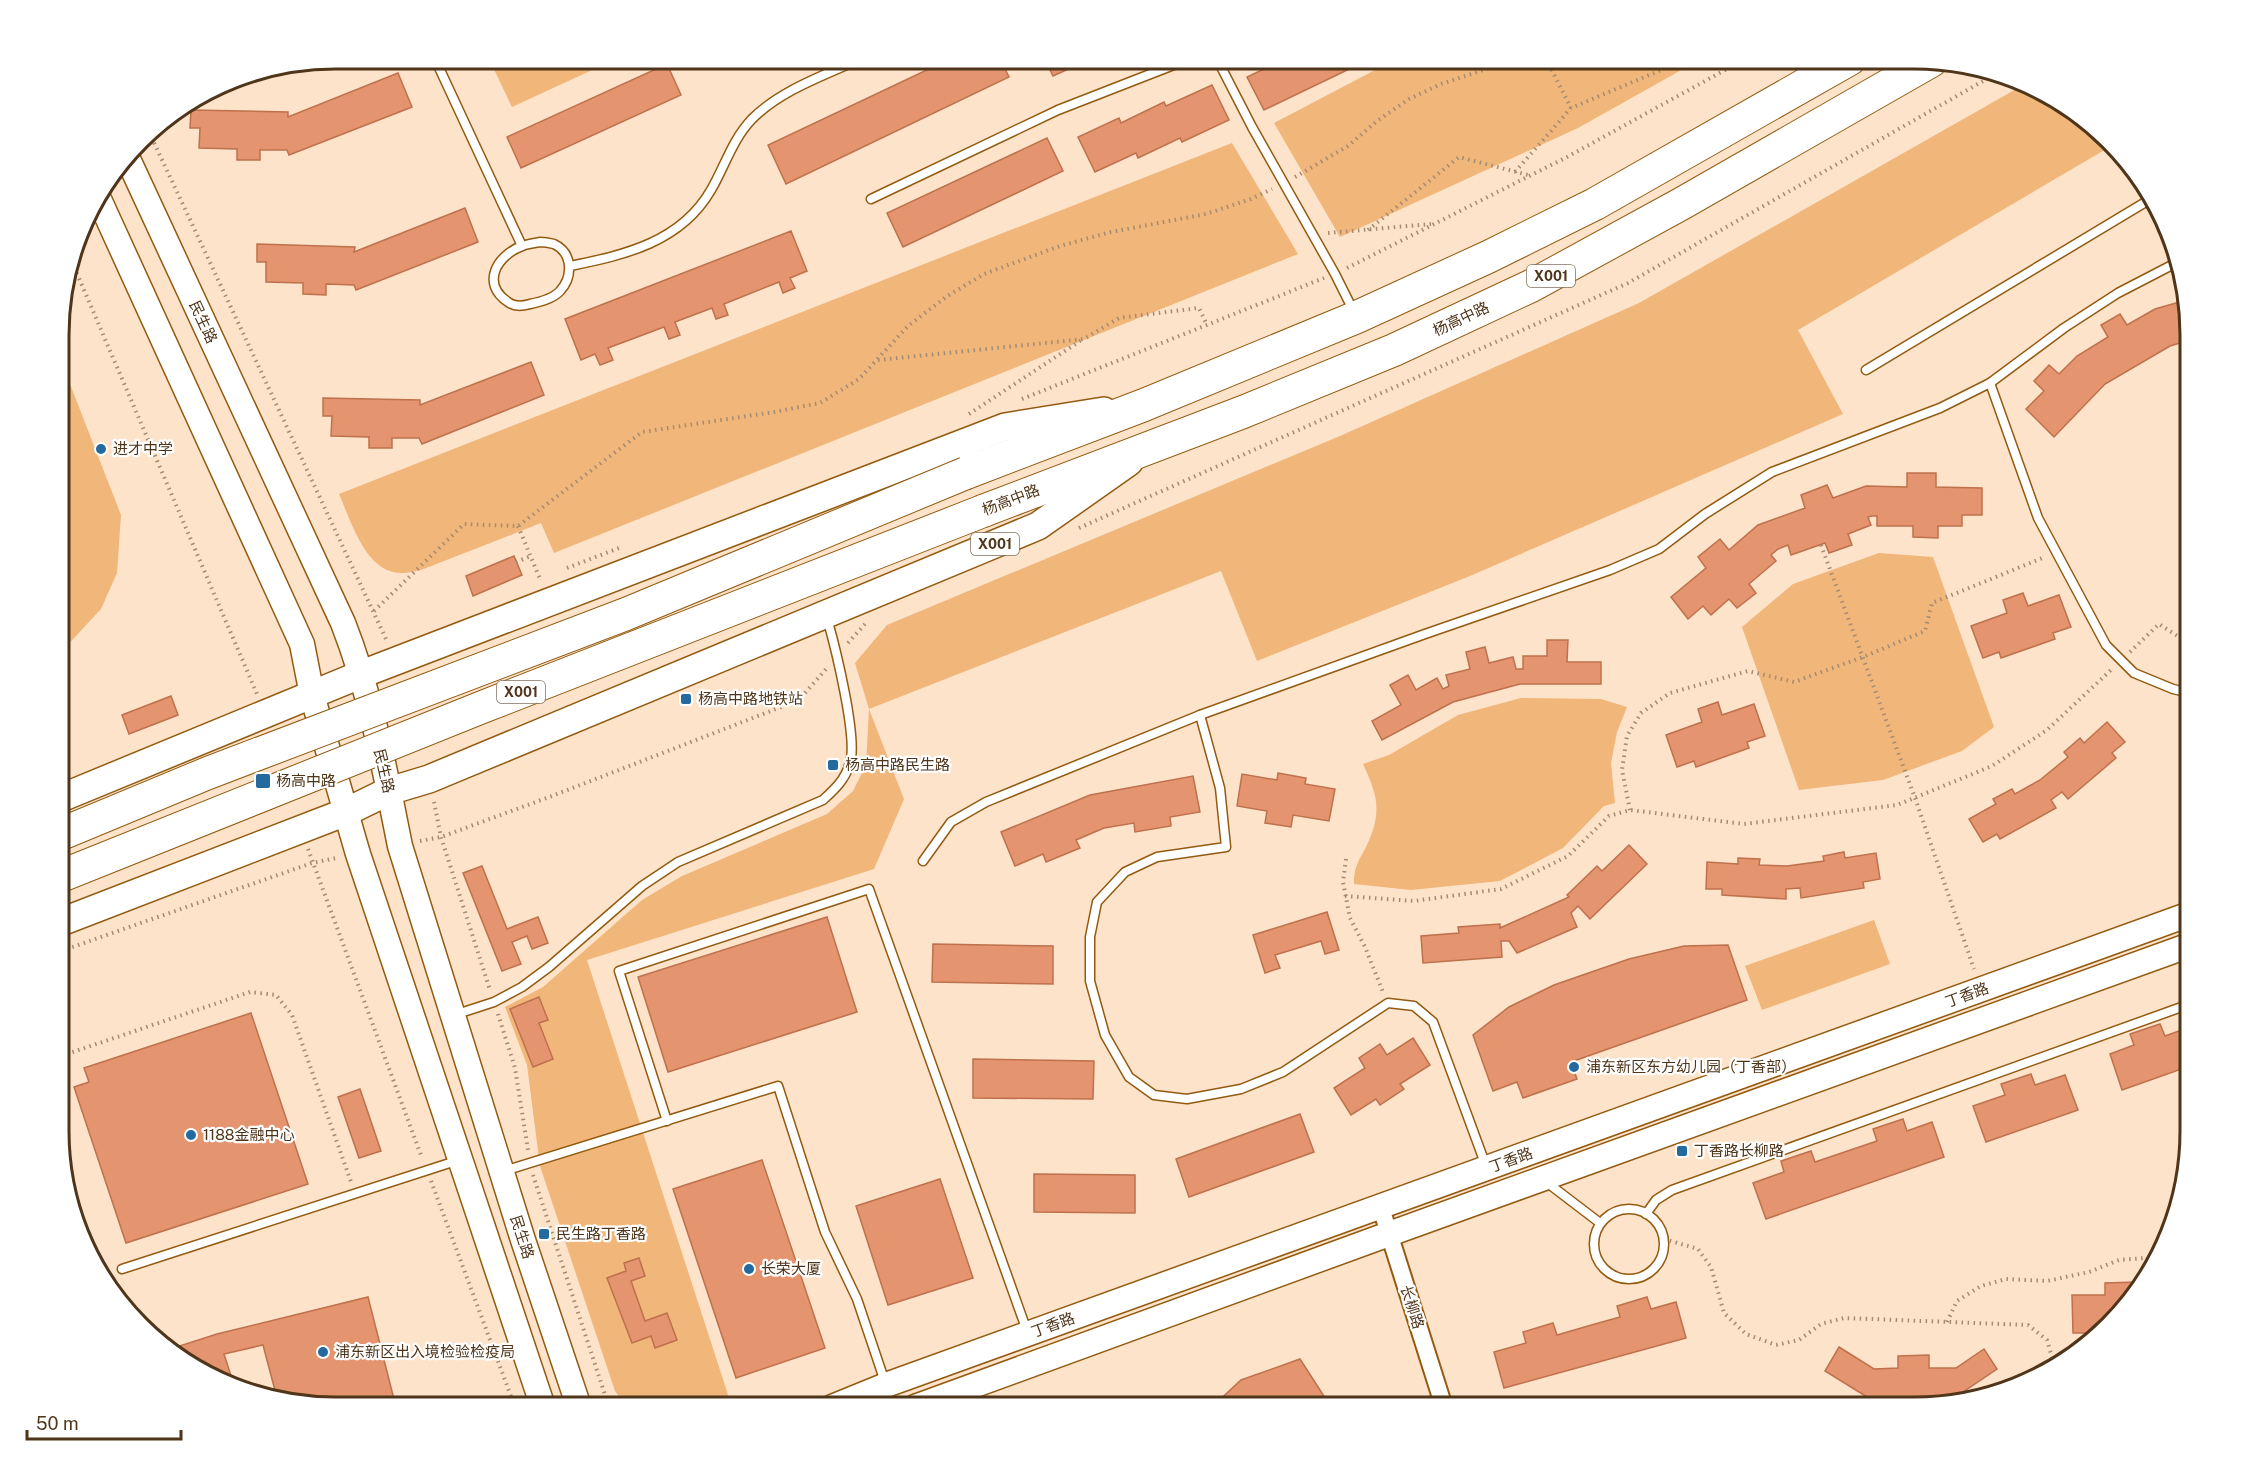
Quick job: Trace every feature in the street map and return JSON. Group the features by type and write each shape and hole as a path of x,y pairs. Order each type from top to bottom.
{"highway":[{"name":"X001","path":"69,831 208,773 626,614 966,473 1144,405 1357,317 1488,257 1595,204 1831,69"},
{"name":"杨高中路","path":"69,873 983,511 1243,412 1394,350 1531,286 1681,204 1917,69"}],"main road":[{"name":"X001","path":"69,795 362,674 1005,427 1144,405"},
{"name":"X001","path":"69,919 346,812 389,791 429,779 1038,526 1150,447"}],"street":[{"name":"民生路","path":"131,165 343,623 362,674 400,846 502,1172 576,1397"},
{"path":"102,207 302,644 312,695 358,854 540,1397"},
{"name":"丁香路","path":"856,1397 2180,918"},
{"name":"丁香路","path":"942,1397 2180,949"},
{"name":"长柳路","path":"1381,1208 1441,1397"}],"lane":[{"path":"440,69 522,246"},
{"path":"570,266 609,259 659,241 676,229 692,217 711,190 730,148 751,120 774,99 837,69"},
{"path":"871,199 1058,110 1161,69"},
{"path":"1223,69 1357,317"},
{"path":"1866,370 2144,203"},
{"path":"540,242 554,244 565,253 570,266 568,280 559,292 545,300 527,305 512,305 501,298 494,285 494,269 504,258 522,246 540,242"},
{"path":"923,861 951,822 986,802 1200,715 1599,573 1659,549 1705,514 1772,472 1940,408 1990,383 2064,328 2118,293 2171,266"},
{"path":"1990,383 2038,518 2106,645 2134,673 2180,691"},
{"path":"453,1016 494,1002 522,987 549,967 642,886 678,862 823,800 839,786 850,762 850,736 838,655 826,615"},
{"path":"1200,715 1220,788 1226,847 1157,857 1125,872 1097,902 1090,937 1090,981 1105,1035 1129,1077 1154,1095 1186,1099 1241,1089 1283,1072 1388,1003 1414,1006 1433,1022 1487,1169"},
{"path":"667,1121 619,971 869,889 1028,1334"},
{"path":"1646,1214 1656,1200 1672,1190 2180,1008"},
{"path":"502,1172 778,1086 825,1232 857,1299 886,1385"},
{"path":"122,1269 460,1160"},
{"path":"1542,1179 1600,1223"},
{"path":"1630,1209 1646,1214 1653,1218 1664,1239 1661,1257 1650,1272 1640,1277 1629,1279 1618,1277 1600,1265 1593,1244 1595,1233 1600,1223 1608,1215 1618,1210 1630,1209"}],"path":[{"path":"374,611 464,524 518,526 642,432 820,403 859,379 908,326 946,297 984,274 1059,246 1111,232 1206,214 1251,199 1283,184 1348,146 1377,121 1409,99 1441,84 1485,69"},
{"path":"1552,69 1571,108"},
{"path":"1515,172 1571,108 1661,69"},
{"path":"1019,400 1335,274 1530,176 1726,69"},
{"path":"1072,531 1628,283 1987,79"},
{"path":"1368,230 1459,157 1530,176"},
{"path":"1312,234 1433,224"},
{"path":"975,418 962,421 1119,318 1199,308 1207,325"},
{"path":"877,360 1084,339"},
{"path":"518,526 540,579"},
{"path":"1821,544 1915,798 1981,990"},
{"path":"560,571 608,551 630,545"},
{"path":"1630,810 1622,770 1627,736 1641,713 1670,693 1748,671 1794,682 1863,657 1925,631 1932,603 2056,552"},
{"path":"516,562 531,556"},
{"path":"529,583 550,575"},
{"path":"400,846 441,837 799,700 867,622"},
{"path":"1346,896 1414,901 1500,889 1568,856 1609,816 1630,810 1744,824 1897,805 1992,766 2047,730 2159,624 2180,638"},
{"path":"69,948 312,863 358,854"},
{"path":"1346,859 1343,882 1350,918 1365,947 1388,1003"},
{"path":"69,1053 250,992 276,995 292,1015 355,1194"},
{"path":"1664,1239 1698,1249 1711,1267 1724,1313 1746,1334 1776,1345 1798,1340 1821,1324 1844,1318 2028,1325 2047,1340 2052,1358"},
{"path":"1947,1322 1958,1301 1981,1286 2006,1279 2047,1281 2090,1272 2119,1260 2148,1258"}],"shaded area":[{"path":"494,69 594,69 512,107"},
{"path":"1377,69 1683,69 1578,128 1340,237 1274,123"},
{"path":"2016,89 2062,114 2090,135 2105,150 1798,330 1843,414 1470,576 1257,661 1221,571 869,709 855,663 887,625 1340,436 1639,303"},
{"path":"1232,143 1298,254 554,553 541,523 421,570 402,573 389,571 369,556 339,494"},
{"path":"69,382 121,515 117,573 101,609 69,643"},
{"path":"1879,553 1933,557 1994,727 1962,751 1883,780 1799,790 1742,627 1793,584"},
{"path":"1521,698 1601,699 1627,707 1617,732 1611,763 1615,803 1604,806 1563,848 1500,881 1411,890 1354,884 1356,868 1372,833 1376,813 1375,795 1363,764 1389,755 1458,715"},
{"path":"869,709 904,799 874,869 587,960 729,1397 620,1397 615,1391 540,1166 527,1065 505,1007 543,987 642,900 682,876 827,814 853,791 866,765"},
{"path":"1874,920 1890,964 1762,1010 1745,966"}],"building":[{"path":"656,69 669,69 681,95 521,168 507,137"},
{"path":"929,69 1005,69 1009,77 786,184 768,145"},
{"path":"1050,69 1069,69 1053,76"},
{"path":"1264,69 1349,69 1264,110 1247,77"},
{"path":"398,73 412,107 289,155 287,150 260,150 260,160 237,160 237,149 199,148 200,128 190,128 191,112 194,110 288,112 288,117"},
{"path":"1212,85 1229,120 1182,142 1180,138 1138,158 1136,153 1095,172 1078,137 1119,118 1121,123 1164,102 1166,106"},
{"path":"1047,138 1063,171 903,247 887,213"},
{"path":"465,208 478,242 356,290 354,285 326,284 326,295 303,294 303,283 266,282 266,262 257,262 257,244 355,247 354,252"},
{"path":"791,231 807,271 790,278 795,288 783,293 779,282 724,304 728,315 716,319 712,308 675,322 680,335 669,339 664,327 608,348 613,360 600,365 595,354 581,360 565,319"},
{"path":"2178,302 2180,343 2170,346 2105,384 2054,437 2026,409 2044,391 2034,381 2049,365 2059,374 2077,356 2108,337 2101,325 2120,314 2127,325 2155,309"},
{"path":"531,362 544,395 422,444 419,438 392,438 392,448 369,448 369,437 331,436 332,416 323,416 323,398 420,400 420,405"},
{"path":"1907,473 1936,473 1936,487 1982,488 1982,515 1962,515 1962,526 1938,526 1938,538 1913,537 1913,526 1877,526 1877,516 1872,516 1868,517 1871,525 1848,534 1852,545 1829,553 1825,543 1791,555 1788,545 1771,555 1776,561 1749,584 1756,593 1737,608 1729,599 1711,615 1703,606 1688,619 1671,597 1706,568 1698,557 1720,539 1729,550 1758,525 1805,508 1801,495 1827,485 1833,498 1866,486 1907,487"},
{"path":"514,556 522,575 473,596 466,576"},
{"path":"2023,593 2028,606 2059,595 2071,627 2053,633 2055,639 2001,658 1999,652 1983,658 1971,626 2007,613 2003,600"},
{"path":"1547,640 1568,640 1567,662 1601,662 1601,684 1520,684 1453,702 1382,740 1372,721 1401,705 1390,685 1408,675 1416,690 1437,678 1443,689 1449,686 1446,675 1470,669 1466,652 1485,647 1489,663 1513,657 1516,669 1523,669 1523,656 1547,656"},
{"path":"171,696 178,715 129,734 122,715"},
{"path":"1718,702 1722,715 1754,704 1765,736 1747,742 1749,748 1696,767 1694,761 1677,767 1666,735 1702,722 1698,709"},
{"path":"2107,722 2125,742 2112,753 2116,758 2068,799 2062,792 2051,800 2056,808 2000,839 1997,834 1983,842 1969,819 1996,804 1993,799 2012,789 2015,794 2040,780 2068,757 2064,752 2080,738 2084,743"},
{"path":"1278,773 1306,778 1305,784 1335,789 1329,821 1293,815 1291,827 1265,823 1267,811 1237,806 1242,774 1277,780"},
{"path":"1193,776 1200,812 1170,817 1171,826 1135,832 1134,823 1104,828 1076,840 1080,848 1046,862 1043,854 1015,866 1001,832 1090,795"},
{"path":"1629,845 1647,864 1590,919 1578,906 1571,913 1577,927 1517,953 1509,941 1501,941 1502,957 1423,963 1421,936 1459,933 1458,927 1500,924 1500,928 1569,897 1567,895 1597,866 1602,871"},
{"path":"1844,852 1845,858 1876,853 1880,879 1863,882 1864,888 1801,898 1800,888 1786,889 1786,899 1722,895 1722,889 1706,889 1707,862 1738,864 1738,858 1760,859 1759,865 1787,866 1824,861 1823,856"},
{"path":"482,866 507,929 538,917 548,943 532,949 527,936 512,942 521,964 502,971 463,873"},
{"path":"1327,912 1339,950 1325,954 1321,941 1275,955 1280,968 1265,973 1253,935"},
{"path":"827,917 857,1012 668,1072 638,977"},
{"path":"933,944 1053,946 1053,984 932,982"},
{"path":"1728,945 1747,1000 1571,1062 1577,1079 1523,1098 1517,1082 1493,1091 1473,1035 1509,1007 1554,985 1629,959 1684,946"},
{"path":"539,997 548,1020 539,1023 553,1059 533,1067 510,1009"},
{"name":"1188金融中心","path":"251,1013 308,1184 126,1243 74,1087 89,1082 84,1068"},
{"path":"2160,1024 2165,1036 2180,1031 2180,1070 2122,1090 2110,1054 2134,1045 2130,1034"},
{"path":"1413,1038 1430,1065 1400,1084 1404,1089 1380,1105 1376,1099 1351,1115 1334,1088 1365,1068 1359,1058 1380,1044 1387,1055"},
{"path":"973,1059 1094,1061 1093,1099 973,1098"},
{"path":"2031,1074 2035,1085 2065,1075 2078,1110 1986,1142 1973,1106 2005,1095 2001,1084"},
{"path":"360,1089 381,1151 359,1158 338,1097"},
{"path":"1300,1114 1314,1152 1189,1197 1176,1159"},
{"path":"1903,1119 1907,1131 1932,1122 1944,1157 1766,1219 1753,1183 1784,1172 1781,1161 1811,1151 1815,1162 1877,1141 1873,1129"},
{"name":"长荣大厦","path":"762,1160 825,1348 736,1378 673,1189"},
{"path":"1034,1174 1135,1175 1135,1213 1034,1212"},
{"path":"940,1179 973,1278 888,1305 856,1206"},
{"path":"639,1258 645,1276 631,1281 645,1321 667,1313 677,1340 655,1348 651,1336 632,1343 607,1278 626,1271 624,1263"},
{"path":"2133,1282 2114,1307 2090,1331 2073,1333 2072,1295 2105,1295 2105,1283"},
{"name":"浦东新区出入境检验检疫局","path":"368,1297 393,1397 317,1396 275,1390 263,1345 224,1354 231,1376 179,1346 217,1334"},
{"path":"1647,1297 1651,1309 1676,1302 1686,1338 1504,1388 1494,1352 1526,1343 1523,1332 1553,1323 1557,1335 1620,1317 1617,1306"},
{"path":"1839,1347 1874,1369 1898,1368 1898,1356 1929,1355 1929,1368 1956,1368 1984,1349 1997,1369 1962,1393 1914,1397 1867,1397 1825,1371"},
{"path":"1300,1359 1325,1397 1223,1397 1241,1380"}],"place":[{"name":"进才中学","path":"101,449"},
{"name":"杨高中路地铁站","path":"686,699"},
{"name":"杨高中路民生路","path":"833,765"},
{"name":"杨高中路","path":"263,781"},
{"name":"浦东新区东方幼儿园（丁香部）","path":"1574,1067"},
{"name":"1188金融中心","path":"191,1135"},
{"name":"丁香路长柳路","path":"1682,1151"},
{"name":"民生路丁香路","path":"544,1234"},
{"name":"长荣大厦","path":"749,1269"},
{"name":"浦东新区出入境检验检疫局","path":"323,1352"}]}
